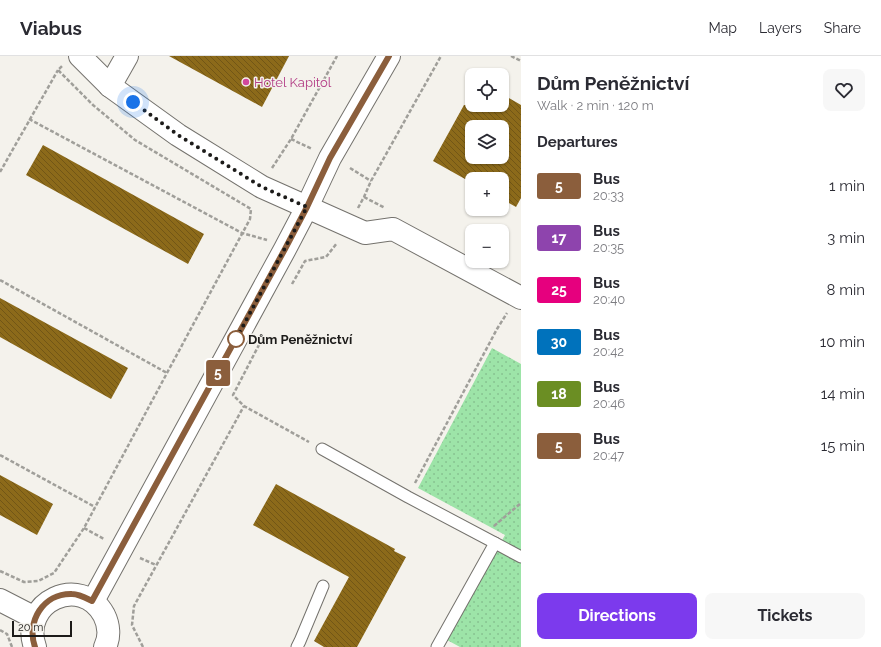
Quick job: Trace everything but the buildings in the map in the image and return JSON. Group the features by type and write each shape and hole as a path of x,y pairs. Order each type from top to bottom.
{"street":[{"path":"80,56 110,86 178,135 262,187 365,233 393,229 514,305"},
{"path":"110,86 127,56"},
{"path":"92,601 307,207 330,158 389,56"},
{"path":"35,647 32,629 35,618 41,608 49,600 71,594 82,596 92,601 101,609 106,619 108,630 108,642 105,647"},
{"path":"0,600 35,618"}],"lane":[{"path":"322,449 521,557"},
{"path":"437,647 495,543"},
{"path":"297,647 323,586"}],"path":[{"path":"270,173 291,139 336,56"},
{"path":"356,211 371,181 441,56"},
{"path":"511,56 521,61"},
{"path":"0,172 58,70"},
{"path":"29,119 242,233 268,240"},
{"path":"291,139 314,150"},
{"path":"350,168 371,181"},
{"path":"0,571 24,582 38,582 54,573 84,528 250,219 251,209"},
{"path":"290,287 306,261 326,257 340,239"},
{"path":"0,280 167,373"},
{"path":"408,497 497,329 514,305"},
{"path":"264,335 233,395 244,406 322,449"},
{"path":"144,647 132,625 134,606 244,406"},
{"path":"0,455 95,507"},
{"path":"483,536 521,503"},
{"path":"0,630 7,634 12,647"}],"green space":[{"path":"492,348 521,364 521,647 460,647 447,640 505,535 418,488"}],"bus line":[{"name":"5","path":"35,647 32,629 35,618 41,608 49,600 71,594 82,596 92,601 285,249 330,158 389,56"}],"place":[{"name":"Hotel Kapitol","path":"246,82"},
{"name":"Dům Peněžnictví","path":"236,339"}],"route":[{"path":"133,102 178,135 262,187 307,207 236,339"}]}
